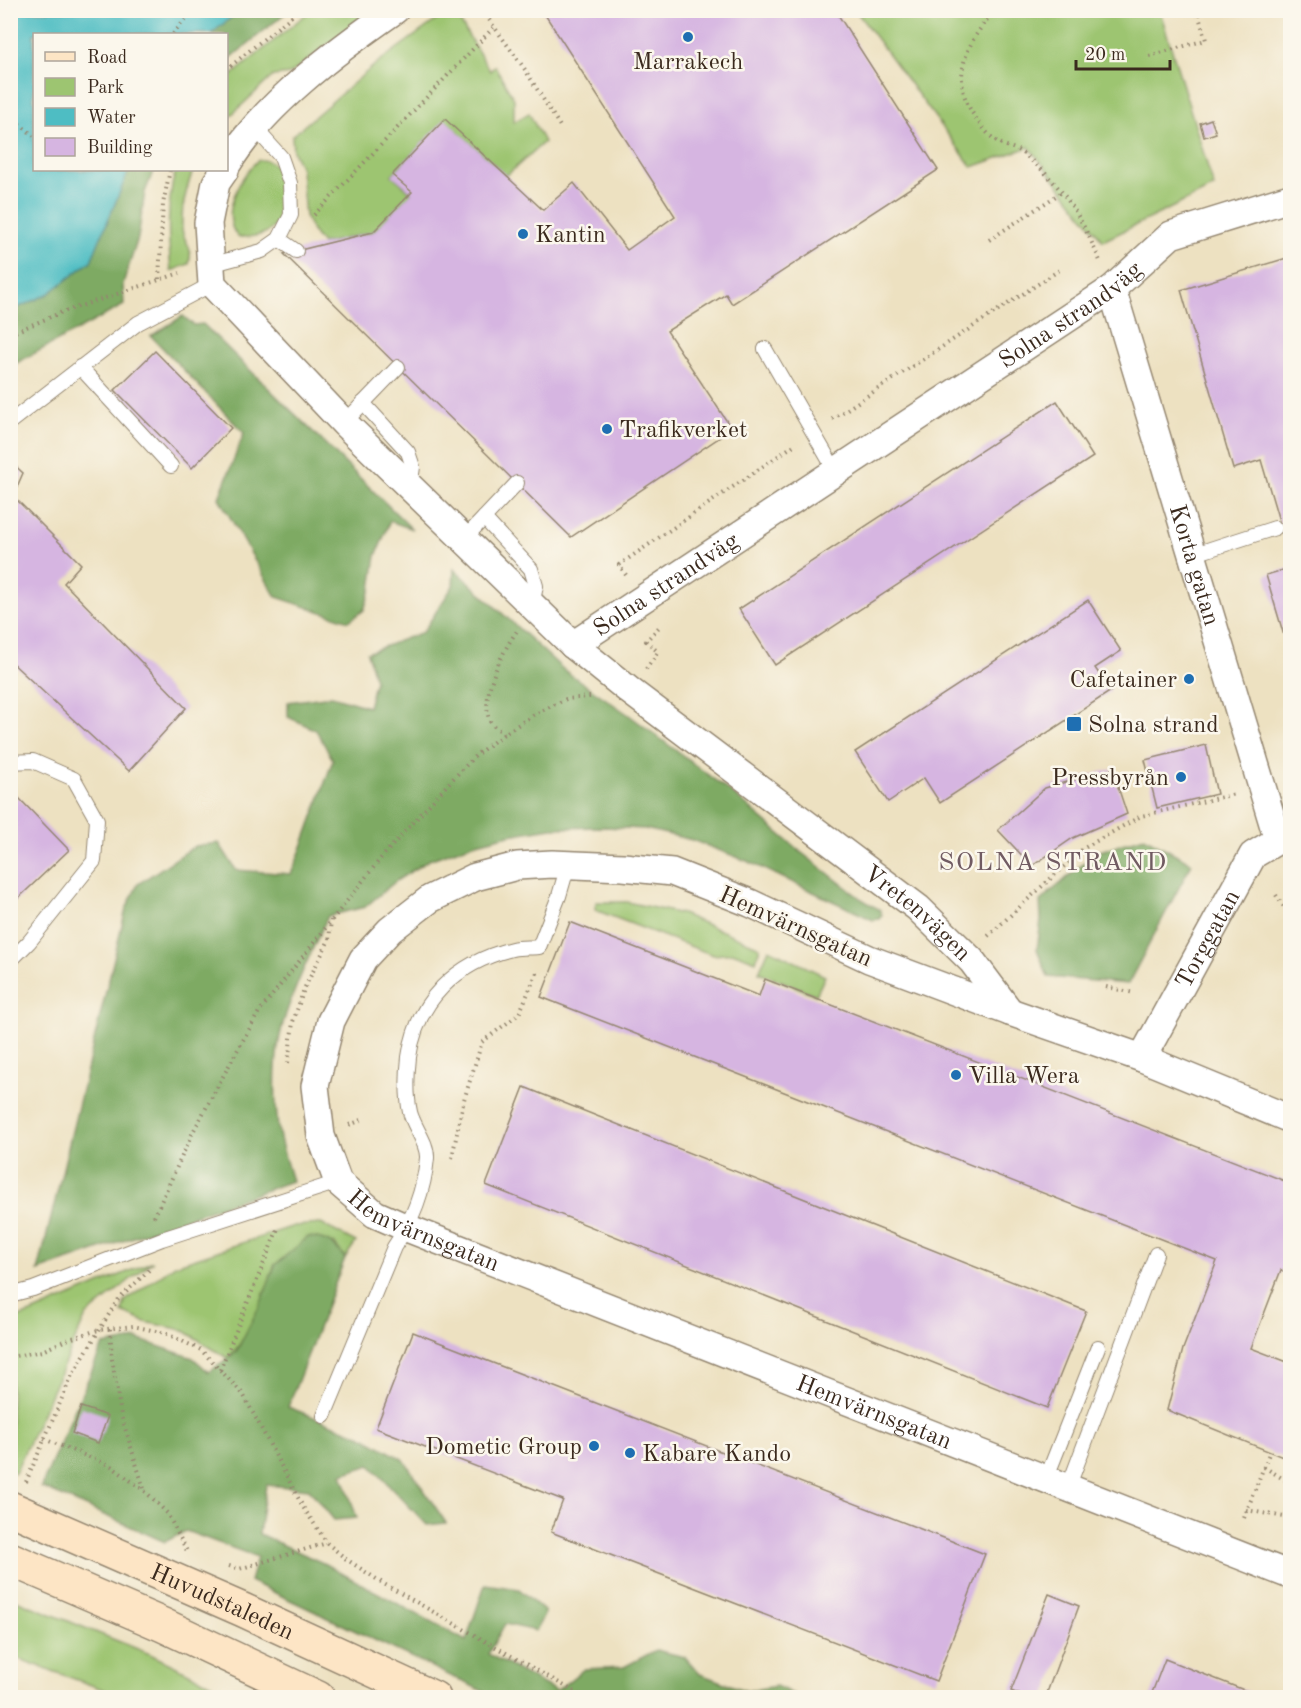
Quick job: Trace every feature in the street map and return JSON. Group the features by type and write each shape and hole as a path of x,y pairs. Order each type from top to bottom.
{"main road":[{"name":"Huvudstaleden","path":"18,1495 232,1605 434,1698"},
{"name":"Huvudstaleden","path":"10,1559 163,1625 318,1698"},
{"path":"163,1625 278,1698"}],"street":[{"path":"228,164 237,148 255,128 310,74 349,42 395,10"},
{"path":"211,274 208,223 216,183 224,171"},
{"name":"Solna strandväg","path":"211,274 344,423 573,645 1113,289 1171,235 1290,198"},
{"name":"Korta gatan","path":"1113,289 1192,555 1284,841"},
{"name":"Vretenvägen","path":"573,645 630,691 918,908 972,961 1011,1012"},
{"name":"Torggatan","path":"1142,1058 1253,855 1284,841"},
{"name":"Hemvärnsgatan","path":"1011,1012 869,959 750,903 672,872 623,867 517,866 475,877 430,899 390,930 363,959 331,1021 315,1086 321,1136 338,1182 375,1214 1290,1575"},
{"path":"1011,1012 1142,1058 1290,1119"}],"lane":[{"path":"10,422 138,322 211,274 262,251 287,245 291,216 290,183 281,157 255,128"},
{"path":"765,349 836,472"},
{"path":"80,367 171,466"},
{"path":"344,423 398,367"},
{"path":"363,403 408,452 412,467 410,487"},
{"path":"464,539 517,483"},
{"path":"484,518 531,569 536,586 532,605"},
{"path":"1192,555 1275,528"},
{"path":"10,762 33,761 74,779 97,820 94,861 29,942 10,961"},
{"path":"324,1416 394,1246 407,1228 420,1197 428,1155 410,1112 407,1076 411,1044 424,1010 439,989 461,971 513,949 539,947 559,896 568,865"},
{"path":"10,1295 33,1289 162,1239 338,1182"},
{"path":"1057,1484 1156,1254"},
{"path":"1057,1484 1098,1347"}],"path":[{"path":"174,33 194,10"},
{"path":"228,68 299,10"},
{"path":"482,10 524,68 561,128"},
{"path":"995,10 973,42 964,61 961,80 967,104 982,127 998,141 1027,157 1071,202 1113,289"},
{"path":"1149,56 1206,40 1197,10"},
{"path":"287,245 494,27"},
{"path":"10,116 33,135"},
{"path":"10,334 60,313 159,279 164,204 170,171"},
{"path":"989,240 1062,192"},
{"path":"619,565 812,432 1061,269"},
{"path":"504,734 490,723 487,709 491,686 495,668 532,605"},
{"path":"658,652 646,641 665,621"},
{"path":"153,1217 194,1132 260,1012 381,858 477,754 504,734 533,715 566,699 600,696"},
{"path":"987,936 1084,849 1141,816 1235,794"},
{"path":"1276,896 1290,916"},
{"path":"452,1159 463,1102 483,1042 519,1014 543,960"},
{"path":"1106,987 1134,993"},
{"path":"220,1370 281,1220"},
{"path":"18,1495 72,1375 117,1300 156,1264 162,1239"},
{"path":"10,1357 42,1352 66,1340 98,1330 133,1326 165,1333 201,1350 243,1394 303,1507 327,1543 346,1559 384,1584 586,1698"},
{"path":"110,1329 112,1359 121,1415 146,1492"},
{"path":"44,1439 111,1466 146,1492 167,1513 187,1552"},
{"path":"1244,1518 1270,1452"},
{"path":"1264,1467 1290,1483"},
{"path":"1246,1510 1290,1518"},
{"path":"222,1564 239,1569 327,1543"},
{"path":"180,1552 196,1555"}],"green space":[{"path":"453,10 490,71 495,66 514,99 514,122 529,113 544,142 506,176 445,120 392,175 412,193 373,232 322,244 312,231 305,216 301,169 293,151 292,136 377,63"},
{"path":"239,11 288,11 228,60 228,33 212,33"},
{"path":"310,11 370,11 290,74 273,76 228,118 228,78"},
{"path":"856,11 1160,11 1214,187 1103,241 1029,147 972,167"},
{"path":"258,160 271,163 278,171 281,211 274,226 268,231 250,237 238,237 233,228 231,207 239,186"},
{"path":"129,171 154,171 145,192 138,238 123,284 124,305 11,366 11,311 48,294 91,261"},
{"path":"176,171 193,171 182,212 183,232 190,251 189,264 171,271 169,207"},
{"path":"183,316 194,325 203,324 412,529 390,521 376,556 371,589 364,610 349,621 276,597 219,498 244,433 151,336"},
{"path":"454,569 564,670 629,715 732,793 802,853 860,898 880,910 882,915 879,919 873,920 747,861 692,840 645,829 552,828 473,844 429,860 396,881 365,907 328,916 300,976 282,1027 276,1070 278,1128 292,1181 38,1271 126,909 138,884 195,846 219,843 236,870 291,874 333,760 316,730 288,717 288,702 332,696 368,707 375,680 367,653 423,632 453,586"},
{"path":"1144,837 1192,863 1128,984 1048,977 1037,949 1041,920 1040,901 1097,852"},
{"path":"596,902 627,902 682,914 760,947 756,961 735,953 713,955 595,910"},
{"path":"769,949 825,976 816,995 759,972"},
{"path":"321,1224 356,1242 345,1258 334,1243 275,1264 262,1301 243,1340 227,1358 183,1330 145,1322 122,1312 125,1301 175,1265 294,1226"},
{"path":"308,1237 329,1242 345,1258 288,1407 362,1436 404,1460 446,1523 427,1525 370,1465 342,1474 357,1518 334,1520 309,1489 266,1485 259,1534 323,1563 466,1641 485,1584 519,1589 545,1612 536,1631 505,1624 488,1654 556,1691 584,1669 624,1667 656,1650 685,1657 700,1674 747,1691 776,1686 799,1697 495,1697 250,1581 257,1557 186,1531 165,1542 41,1487 103,1345 137,1339 193,1358 209,1372 236,1352 260,1305 275,1265"},
{"path":"153,1261 86,1316 15,1473 11,1471 11,1320"},
{"path":"11,1598 150,1654 238,1697 124,1697 11,1656"}],"water":[{"path":"10,11 239,11 212,33 33,33 33,171 129,171 91,261 48,294 11,311"}],"building":[{"path":"542,10 835,10 938,170 732,304 726,294 667,331 732,429 571,537 284,254 373,232 412,192 392,175 445,119 543,210 574,183 627,250 675,216"},
{"path":"1211,119 1216,133 1204,137 1200,123"},
{"path":"1290,257 1290,558 1261,460 1233,469 1181,290"},
{"path":"155,351 231,428 192,468 115,390"},
{"path":"1057,401 1093,457 775,665 739,609"},
{"path":"10,461 23,473 13,496 81,564 64,583 186,708 129,771 10,661"},
{"path":"1290,568 1290,656 1266,575"},
{"path":"1088,600 1121,651 1095,668 1111,691 940,803 924,778 888,802 855,752"},
{"name":"Pressbyrån","path":"1206,745 1217,794 1157,808 1145,760"},
{"path":"1112,769 1127,814 1073,838 1032,866 998,830 1045,788"},
{"path":"17,796 69,850 10,906 10,802"},
{"path":"570,922 759,996 765,979 1290,1183 1290,1274 1281,1270 1251,1348 1290,1363 1290,1460 1167,1410 1183,1349 1217,1261 541,997"},
{"path":"524,1087 1086,1311 1047,1408 486,1185"},
{"path":"413,1332 985,1554 936,1681 551,1532 563,1500 376,1428"},
{"path":"81,1407 108,1416 98,1443 72,1433"},
{"path":"1049,1594 1079,1606 1045,1698 1028,1698 1011,1691"},
{"path":"1165,1659 1262,1697 1262,1698 1150,1698"}],"place":[{"name":"Marrakech","path":"688,37"},
{"name":"Kantin","path":"523,234"},
{"name":"Trafikverket","path":"607,429"},
{"name":"Cafetainer","path":"1189,679"},
{"name":"Solna strand","path":"1074,724"},
{"name":"Pressbyrån","path":"1181,777"},
{"name":"Villa Wera","path":"956,1075"},
{"name":"Dometic Group","path":"594,1446"},
{"name":"Kabare Kando","path":"630,1453"}],"district":[{"name":"SOLNA STRAND","path":"1053,861"}]}
